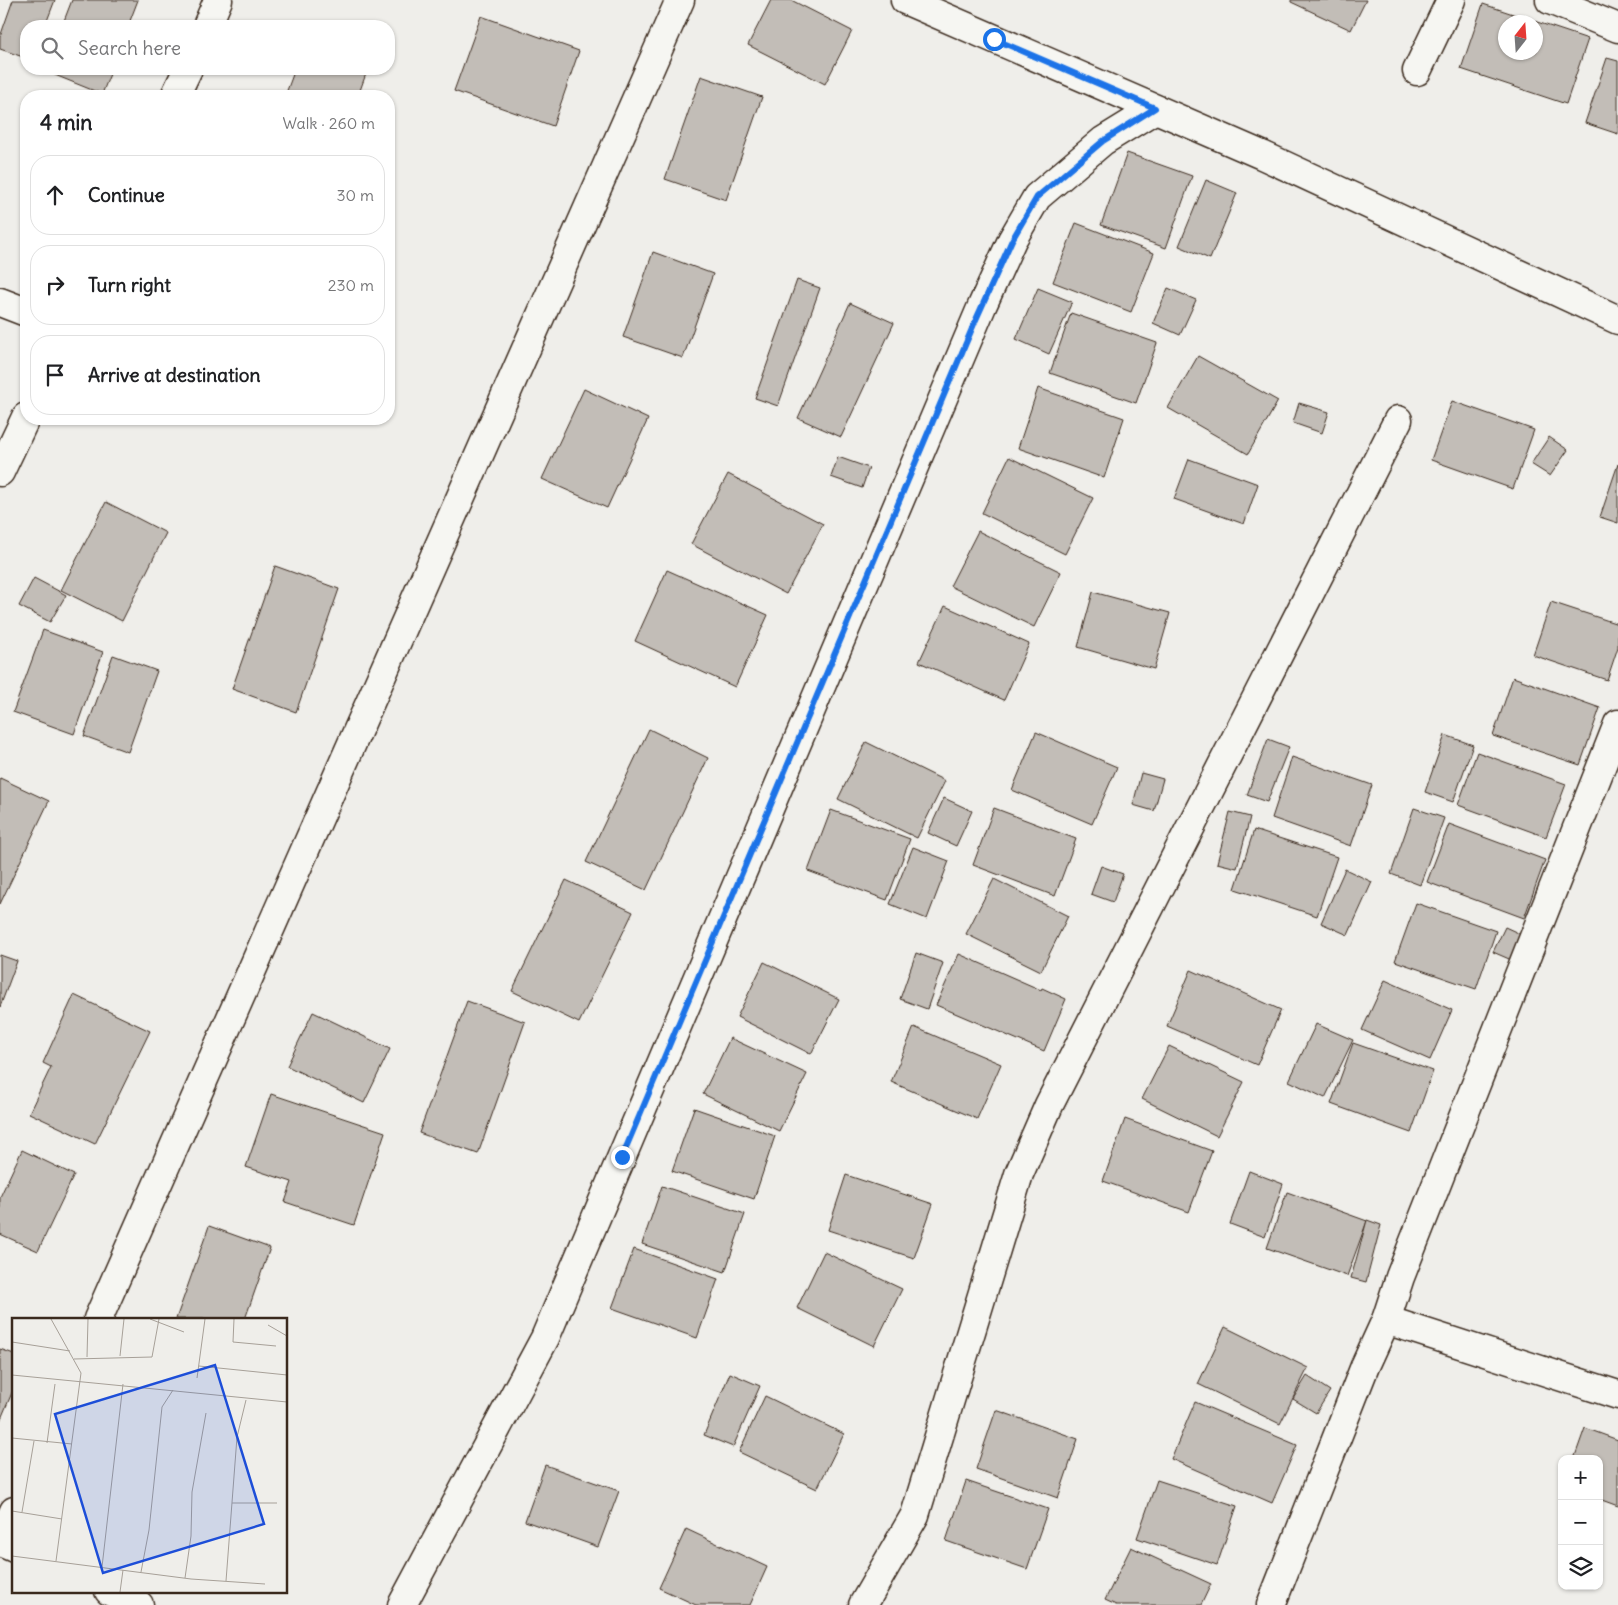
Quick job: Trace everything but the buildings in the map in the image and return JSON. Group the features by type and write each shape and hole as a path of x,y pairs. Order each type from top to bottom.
{"street":[{"path":"209,20 218,0"},
{"path":"98,1318 680,0"},
{"path":"904,0 1262,155 1618,320"},
{"path":"1417,71 1451,0"},
{"path":"1550,0 1618,28"},
{"path":"178,90 185,75"},
{"path":"402,1605 545,1338 982,306 1012,240 1037,197 1103,141 1155,108"},
{"path":"0,302 20,310"},
{"path":"863,1605 915,1515 1020,1174 1049,1105 1398,420"},
{"path":"0,472 22,425"},
{"path":"1271,1605 1365,1366 1386,1320 1400,1278 1618,724"},
{"path":"1386,1320 1618,1395"},
{"path":"12,1515 0,1542 12,1547"},
{"path":"111,1592 139,1605"}],"route":[{"path":"622,1157 974,324 1012,240 1037,197 1103,141 1155,108 994,39"}]}
